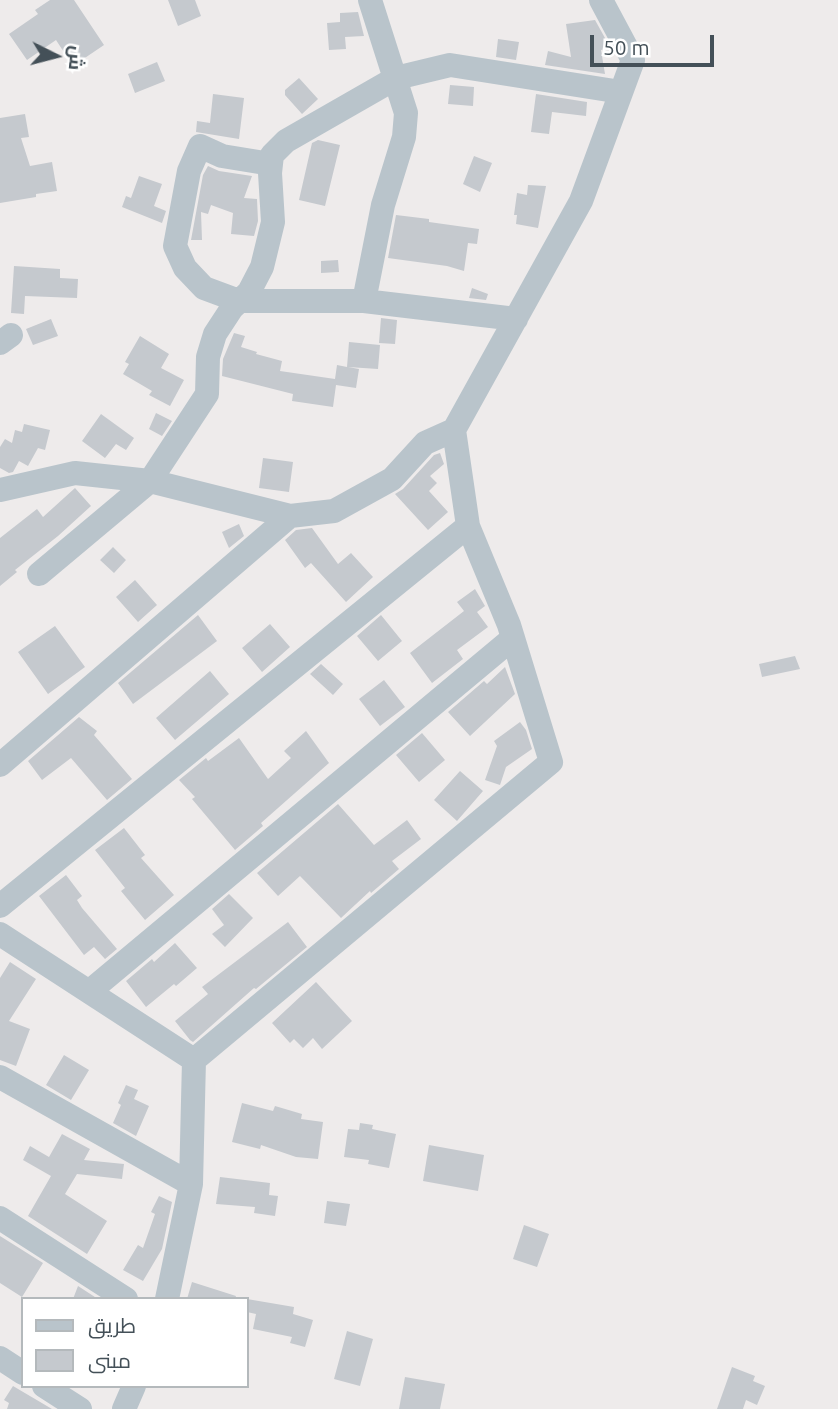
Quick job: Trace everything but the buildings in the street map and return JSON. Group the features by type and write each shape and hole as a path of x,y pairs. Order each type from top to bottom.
{"street":[{"path":"364,301 383,205 404,137 406,113 370,0"},
{"path":"0,490 75,473 150,481 290,516 334,511 392,479 425,443 454,430 581,201 633,60 601,0"},
{"path":"39,573 150,481 207,394 208,358 215,334 225,317 249,292 262,267 273,222 272,155 286,141 396,78 450,65 621,92"},
{"path":"271,164 222,156 200,146 189,171 175,246 186,268 204,288 239,301 364,301 516,319"},
{"path":"167,1297 191,1184 194,1060 551,762 513,638 468,526 454,430"},
{"path":"0,765 290,516"},
{"path":"0,906 468,526"},
{"path":"90,991 513,638"},
{"path":"0,934 194,1060"},
{"path":"0,1077 191,1184"},
{"path":"0,1218 123,1297"},
{"path":"0,1358 21,1372"},
{"path":"47,1388 80,1409"},
{"path":"124,1409 133,1388"}]}
